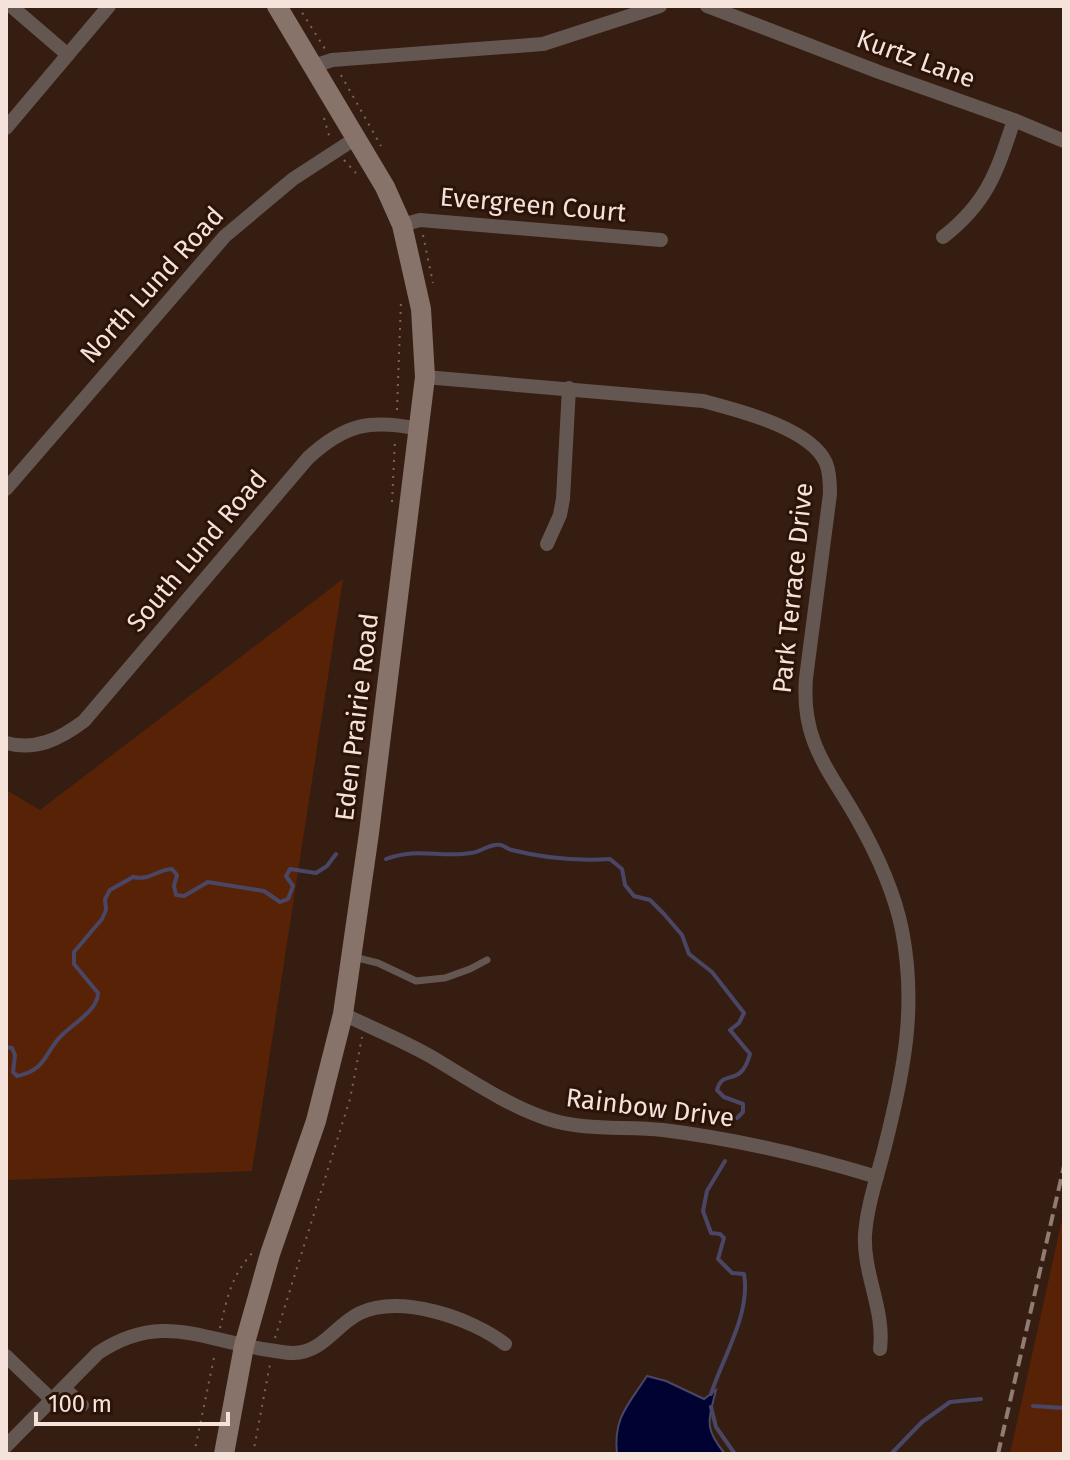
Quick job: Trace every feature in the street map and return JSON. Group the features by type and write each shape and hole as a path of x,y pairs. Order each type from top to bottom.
{"main road":[{"name":"Eden Prairie Road","path":"224,1454 244,1346 270,1254 316,1121 343,1014 425,377 421,309 402,225 385,187 277,6"}],"street":[{"path":"11,6 68,55"},
{"path":"6,128 109,6"},
{"path":"314,66 332,60 543,44 660,6"},
{"name":"Kurtz Lane","path":"707,6 1064,141"},
{"path":"943,237 963,222 985,194 1014,120"},
{"name":"North Lund Road","path":"6,489 225,236 257,206 293,179 356,138"},
{"name":"Evergreen Court","path":"402,225 420,220 661,240"},
{"name":"Park Terrace Drive","path":"425,377 703,401 740,411 802,437 815,447 825,461 830,494 806,678 806,723 813,744 869,841 890,889 908,967 910,1006 901,1084 868,1210 865,1237 867,1264 880,1315 880,1349"},
{"path":"547,544 560,515 563,499 569,388"},
{"name":"South Lund Road","path":"6,743 27,746 47,743 67,734 84,721 324,443 343,431 364,424 397,424 420,429"},
{"name":"Rainbow Drive","path":"343,1014 427,1054 494,1094 551,1120 719,1138 877,1177"},
{"path":"6,1446 98,1353 116,1341 137,1334 179,1331 291,1353 321,1345 361,1313 395,1307 413,1308 476,1324 505,1344"},
{"path":"6,1356 52,1400"},
{"path":"64,1388 82,1405"}],"lane":[{"path":"352,956 378,963 416,981 445,978 487,960"}],"path":[{"path":"323,115 336,152 361,178"},
{"path":"392,510 401,298"},
{"path":"253,1454 273,1350 350,1099 364,1024"},
{"path":"194,1454 231,1282 259,1245"}],"shaded area":[{"path":"343,579 252,1171 6,1180 6,790 40,810"},
{"path":"1064,1211 1064,1454 1010,1454"},
{"path":"647,1376 666,1381 704,1399 716,1390 710,1424 714,1438 725,1454 617,1454 620,1421"}],"waterway":[{"path":"386,859 418,853 471,853 497,845 548,857 610,859 622,869 625,885 634,896 650,900 664,914 682,935 689,954 712,972 744,1013 739,1023 730,1030 750,1054 741,1072 723,1080 717,1090 724,1097 743,1104 743,1112 737,1118"},
{"path":"6,1047 12,1048 15,1055 13,1072 17,1076 27,1073 40,1065 56,1041 94,1005 98,993 74,964 74,952 102,919 106,910 105,899 110,890 133,877 144,878 172,869 177,875 174,886 176,895 184,896 208,882 264,891 280,902 288,899 293,886 286,876 290,869 316,873 327,866 336,854"},
{"path":"711,1394 735,1335 745,1289 744,1274 732,1273 718,1259 724,1238 711,1233 703,1211 707,1191 725,1161"},
{"path":"891,1454 922,1422 950,1402 981,1399"},
{"path":"1033,1406 1064,1408"},
{"path":"711,1407 716,1427 735,1454"}],"railway":[{"path":"998,1454 1064,1166"}]}
